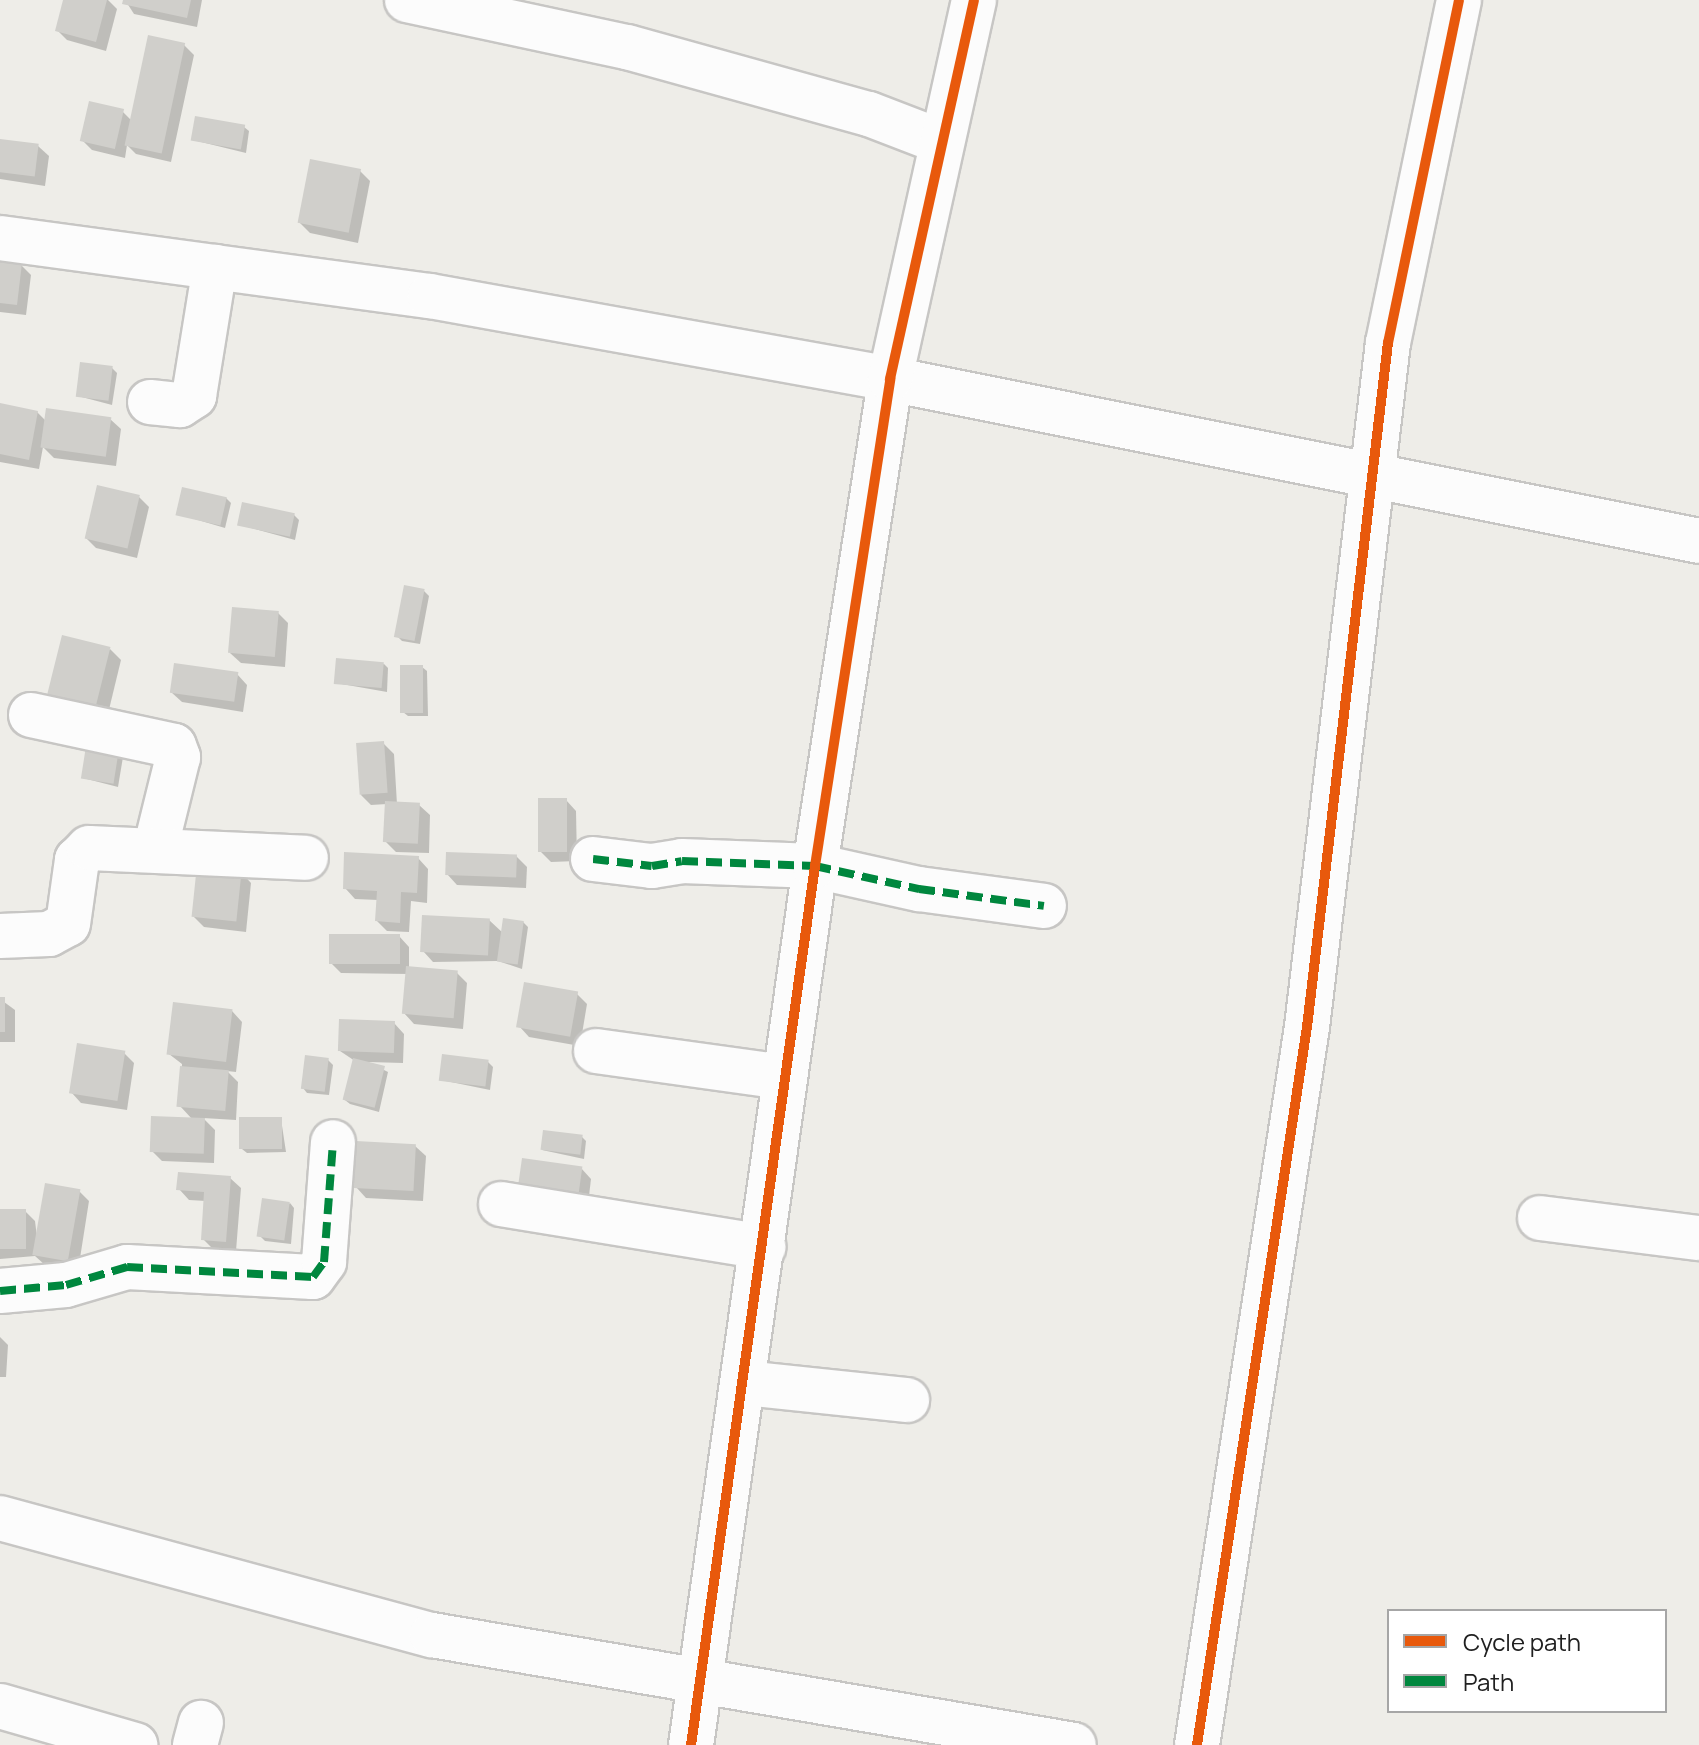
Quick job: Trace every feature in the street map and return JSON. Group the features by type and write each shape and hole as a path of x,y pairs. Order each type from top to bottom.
{"street":[{"path":"407,0 627,47 869,114 942,142"},
{"path":"691,1745 763,1247 784,1077 890,379 974,0"},
{"path":"1197,1745 1307,1027 1369,478 1388,343 1459,0"},
{"path":"0,238 430,296 890,379 1369,478 1699,541"},
{"path":"150,402 180,405 194,396 215,267"},
{"path":"31,715 161,739 174,746 178,757 155,850"},
{"path":"0,936 49,934 68,924 77,860 89,848 306,858"},
{"path":"593,859 652,866 682,861 815,866 919,889 1044,906"},
{"path":"596,1051 784,1077"},
{"path":"0,1291 66,1285 127,1267 313,1277 324,1262 333,1142"},
{"path":"501,1204 763,1247"},
{"path":"1540,1218 1699,1238"},
{"path":"744,1383 907,1400"},
{"path":"0,1518 432,1635 700,1685 1074,1745"},
{"path":"0,1706 135,1745"}],"building":[{"path":"63,0 107,0 96,42 55,31"},
{"path":"123,0 191,0 187,18 122,4"},
{"path":"148,35 185,43 162,153 125,146"},
{"path":"89,101 124,109 115,149 80,141"},
{"path":"195,116 245,125 241,149 191,141"},
{"path":"0,139 39,144 35,177 0,172"},
{"path":"310,159 361,169 349,233 298,223"},
{"path":"0,260 22,263 17,305 0,303"},
{"path":"80,362 113,366 108,401 76,397"},
{"path":"0,403 38,411 29,460 0,454"},
{"path":"46,408 111,417 106,457 40,448"},
{"path":"97,485 140,495 127,548 85,539"},
{"path":"182,487 227,497 220,526 175,515"},
{"path":"242,502 295,513 290,537 237,525"},
{"path":"404,585 425,589 415,641 394,637"},
{"path":"232,607 279,611 275,657 228,653"},
{"path":"62,635 111,647 94,714 45,702"},
{"path":"336,658 384,662 382,688 334,684"},
{"path":"174,663 238,672 234,702 170,693"},
{"path":"400,665 423,665 423,713 400,713"},
{"path":"87,740 120,745 113,784 81,779"},
{"path":"384,741 388,793 360,795 356,743"},
{"path":"538,798 567,798 567,852 538,852"},
{"path":"385,801 420,803 418,844 383,842"},
{"path":"344,852 419,856 417,893 401,892 400,923 375,921 377,891 343,889"},
{"path":"446,852 517,854 516,877 445,875"},
{"path":"197,865 242,870 236,921 192,917"},
{"path":"422,915 490,919 488,956 420,952"},
{"path":"503,918 524,921 518,964 497,962"},
{"path":"329,934 400,934 400,964 329,964"},
{"path":"406,966 458,971 454,1018 402,1014"},
{"path":"524,982 578,992 570,1037 516,1027"},
{"path":"0,997 5,997 5,1032 0,1032"},
{"path":"173,1002 233,1009 226,1062 167,1055"},
{"path":"339,1019 395,1021 394,1053 338,1051"},
{"path":"77,1043 125,1051 117,1101 69,1093"},
{"path":"442,1054 489,1060 485,1087 439,1081"},
{"path":"305,1055 329,1058 325,1092 301,1089"},
{"path":"353,1058 385,1066 375,1108 343,1100"},
{"path":"180,1066 229,1070 225,1111 176,1107"},
{"path":"151,1116 205,1118 204,1154 150,1152"},
{"path":"239,1117 282,1117 282,1149 239,1149"},
{"path":"543,1130 583,1135 580,1155 541,1150"},
{"path":"356,1141 416,1144 413,1191 354,1188"},
{"path":"522,1158 582,1166 577,1203 517,1195"},
{"path":"178,1172 231,1176 226,1242 201,1240 204,1192 176,1190"},
{"path":"45,1183 80,1189 68,1261 32,1255"},
{"path":"262,1198 290,1202 284,1241 257,1237"},
{"path":"0,1209 26,1209 26,1249 0,1249"}],"marked path":[{"path":"593,859 652,866 682,861 815,866 919,889 1044,906"},
{"path":"0,1291 66,1285 127,1267 313,1277 324,1262 333,1142"}],"cycle path":[{"path":"691,1745 815,866 890,379 974,0"},
{"path":"1197,1745 1307,1027 1388,343 1459,0"}]}
